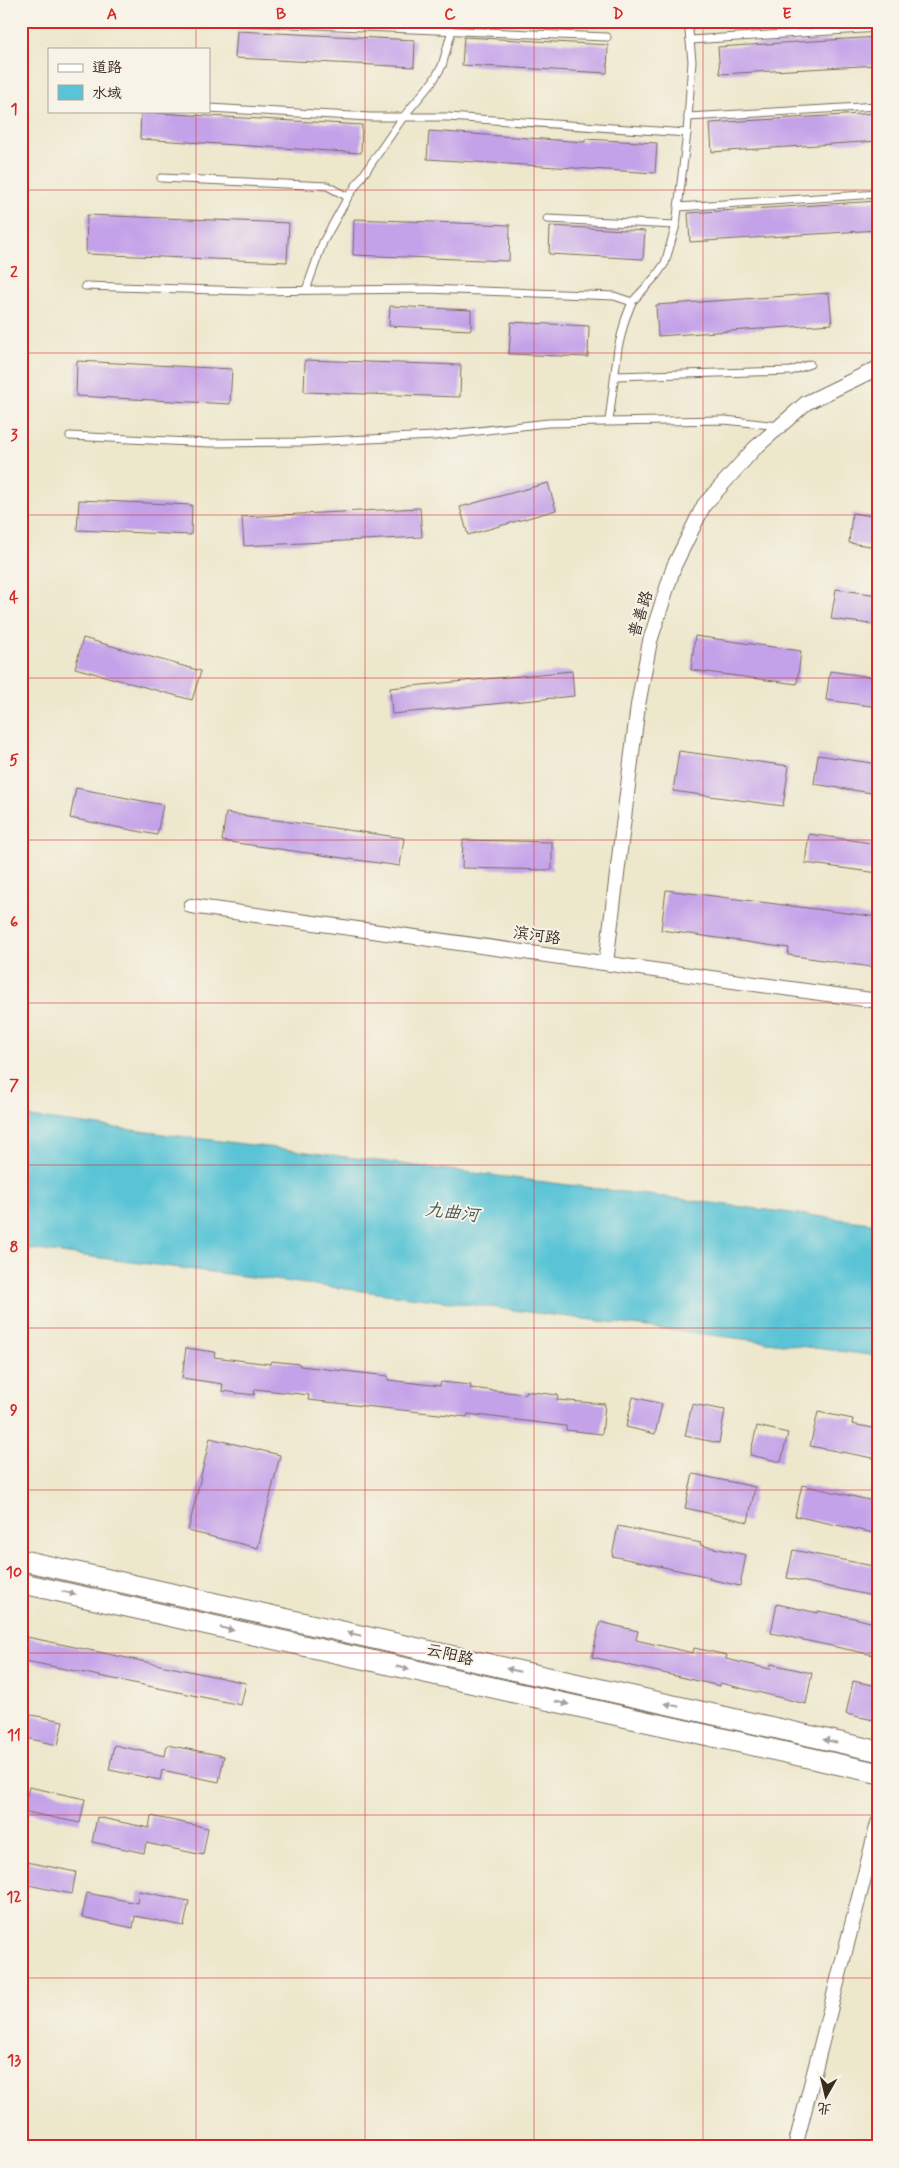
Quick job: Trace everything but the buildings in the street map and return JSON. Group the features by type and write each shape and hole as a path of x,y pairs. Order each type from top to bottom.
{"street":[{"name":"普善路","path":"606,963 638,705 650,642 674,566 704,506 754,449 806,403 878,368"},
{"name":"滨河路","path":"191,906 878,1001"},
{"name":"云阳路","path":"21,1560 878,1751"},
{"name":"云阳路","path":"21,1583 878,1773"},
{"path":"795,2147 878,1823"}],"lane":[{"path":"609,421 625,320 632,302 656,276 665,263 676,225 687,133 692,61 688,21"},
{"path":"239,22 607,37"},
{"path":"690,40 878,28"},
{"path":"306,290 323,242 348,197 404,116 432,82 442,66 452,30"},
{"path":"688,117 878,106"},
{"path":"210,108 370,117 448,117 687,133"},
{"path":"161,178 327,186 348,197"},
{"path":"678,207 878,194"},
{"path":"547,219 676,225"},
{"path":"85,286 249,291 425,289 614,296 632,302"},
{"path":"615,376 791,371 810,364"},
{"path":"70,436 210,443 304,442 434,436 548,423 725,420 780,426"}],"water":[{"name":"九曲河","path":"21,1116 878,1224 878,1356 21,1248"}]}
